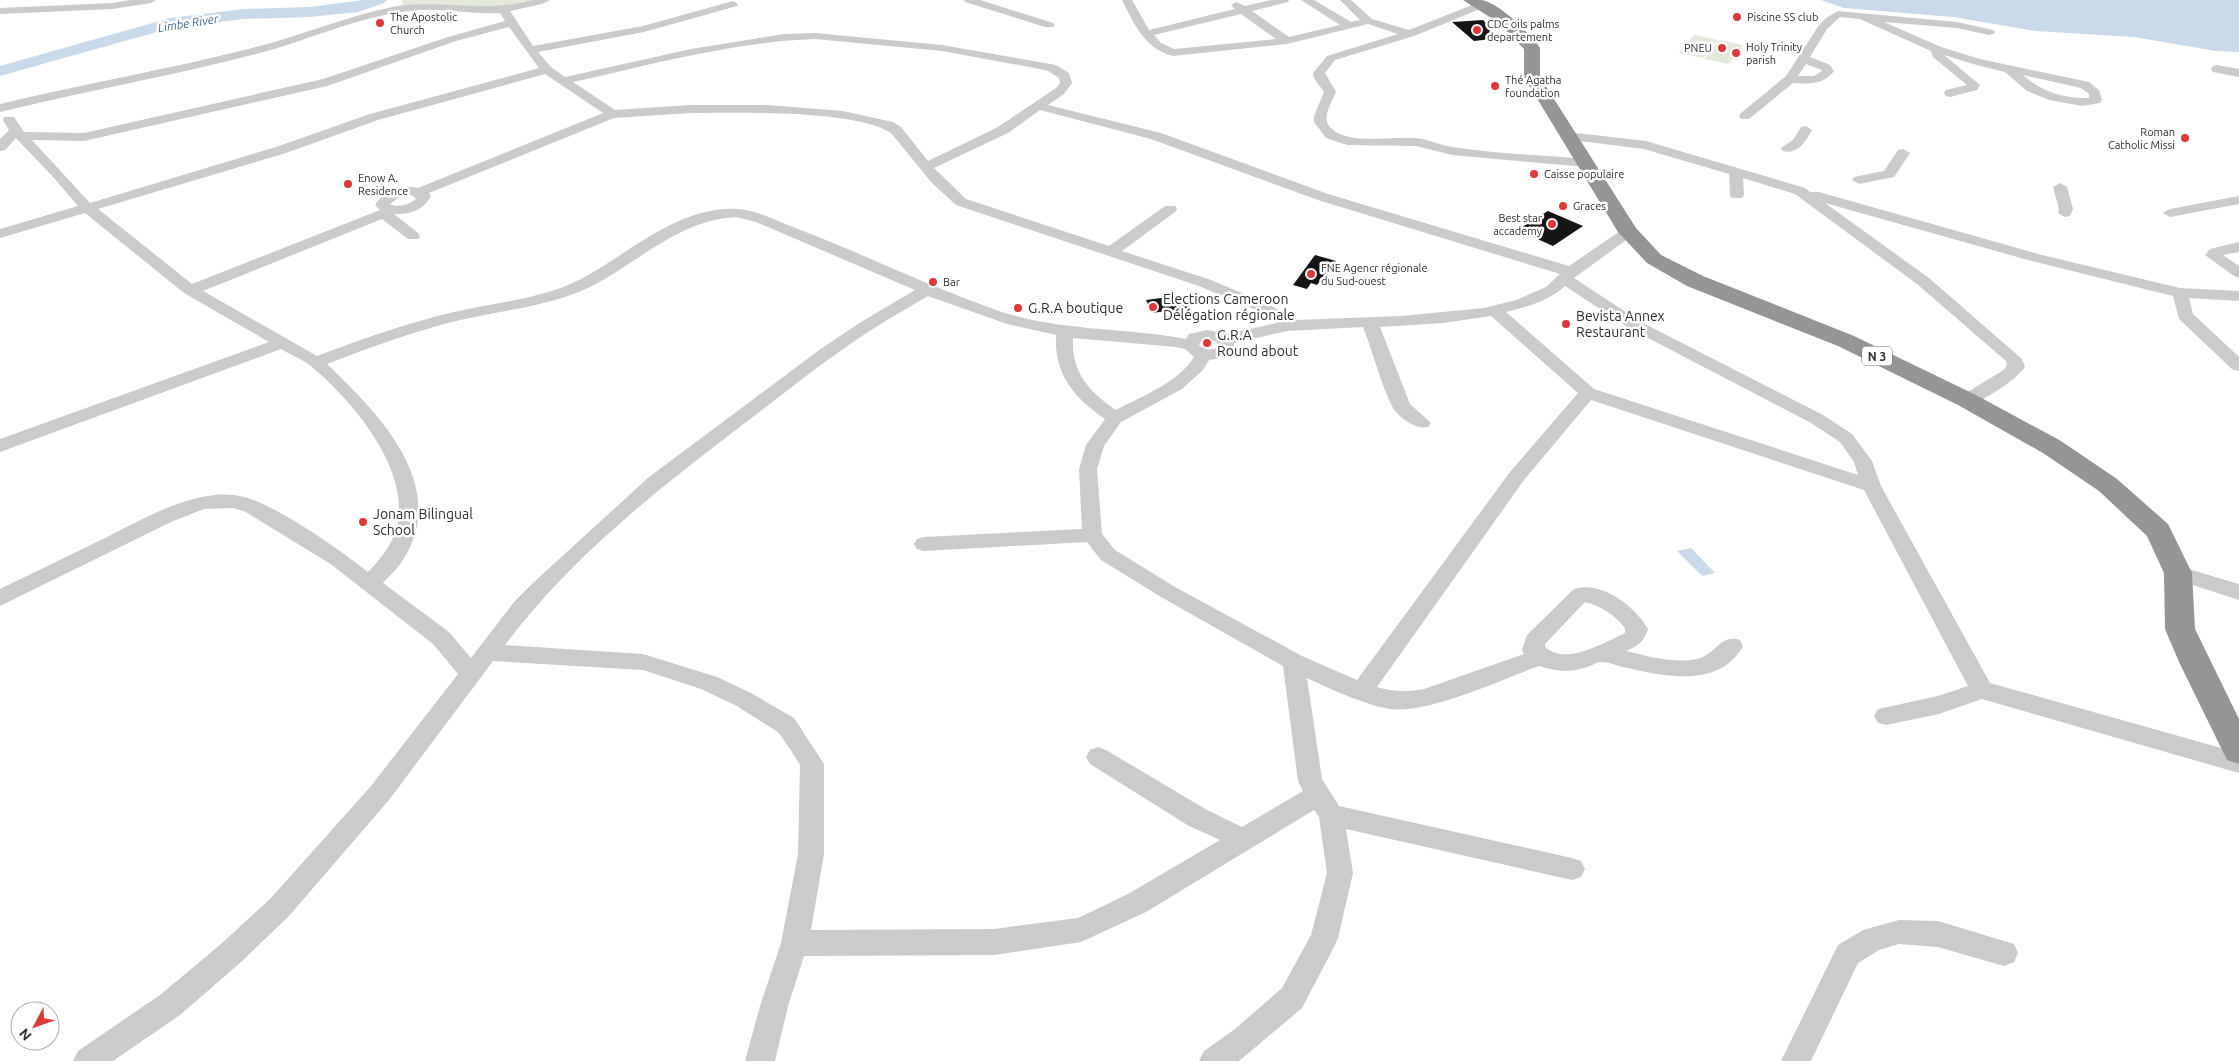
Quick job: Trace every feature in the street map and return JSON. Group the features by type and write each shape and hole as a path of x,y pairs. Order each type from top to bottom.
{"highway":[{"name":"N 3","path":"1476,2 1516,29 1532,48 1532,77 1628,232 1654,258 1695,281 1846,341 1967,400 2052,447 2108,484 2158,531 2178,573 2180,629 2194,662 2239,751"}],"street":[{"path":"0,11 112,6 151,0"},
{"path":"379,3 379,10 434,6 503,9 545,0"},
{"path":"969,0 1049,25"},
{"path":"1127,0 1146,34 1162,49 1173,53 1287,41 1349,24 1368,21"},
{"path":"1226,0 1244,9 1287,41"},
{"path":"1146,34 1284,0"},
{"path":"1306,0 1349,24"},
{"path":"1345,0 1368,21 1410,34"},
{"path":"1476,2 1410,34 1332,58 1319,73 1320,78 1330,92 1320,116 1320,122 1326,130 1341,139 1362,144 1416,142 1452,151 1586,163"},
{"path":"530,50 644,29 733,4"},
{"path":"370,584 393,559 410,517 407,493 399,465 385,437 365,412 316,362 190,290 86,207 19,133 0,109 73,90 259,50 400,8"},
{"path":"503,9 530,50 547,70 612,114"},
{"path":"1745,116 1790,79 1829,19 1838,14 1957,25 1989,32"},
{"path":"1862,16 1937,49 2010,70 2085,85 2095,93 2096,100 2087,103 2046,94 2032,88 2010,70"},
{"path":"0,147 19,133 84,137 327,82 452,39 513,22"},
{"path":"564,81 691,52 767,39 815,36 942,48 1035,64 1052,68 1065,76 1066,83 1060,91 1003,130 926,167"},
{"path":"1937,49 1937,55 1943,61 1974,85 1973,87 1950,94"},
{"path":"1790,79 1810,80 1823,77 1828,71 1826,68 1803,58"},
{"path":"2217,68 2239,73"},
{"path":"0,234 281,150 374,117 547,70"},
{"path":"1038,106 1156,136 1323,197 1569,276 1635,325 1817,420 1846,438 1863,461 1871,486 1982,690"},
{"path":"190,290 388,212 405,209 417,204 424,196 420,192 612,114 690,109 790,109 843,115 888,125 896,130 950,194 971,207 1112,251 1228,292 1262,307 1293,325"},
{"path":"1788,148 1798,142 1806,130"},
{"path":"1568,136 1616,140 1646,146 2032,257 2180,294 2239,296"},
{"path":"1859,180 1889,174 1903,153"},
{"path":"1736,171 1737,195"},
{"path":"2060,187 2066,209 2065,213"},
{"path":"1800,191 1923,281 2014,359 2016,366 2008,375 1967,400"},
{"path":"2170,213 2239,200"},
{"path":"1112,251 1170,209"},
{"path":"388,212 413,236"},
{"path":"316,362 400,332 452,317 558,294 585,282 692,220 715,214 738,213 809,238 927,290 1021,322 1065,332 1139,336 1198,350"},
{"path":"1539,657 1416,700 1388,700 1336,682 1294,662 1168,592 1108,555 1092,535 1091,493 1088,483 1090,455 1104,431 1115,418 1176,385 1197,366 1198,350 1192,341 1201,336 1214,335 1225,340 1293,325 1444,319 1494,310 1531,300 1569,276 1628,232"},
{"path":"2239,247 2216,252 2213,255 2239,273"},
{"path":"88,1061 170,1005 231,953 280,907 380,793 489,652 500,635 541,587 656,481 867,325 927,290"},
{"path":"2180,294 2184,316 2239,366"},
{"path":"1494,310 1588,393 1871,486"},
{"path":"1370,323 1402,407 1422,423"},
{"path":"1065,332 1063,347 1066,363 1074,382 1087,398 1115,418"},
{"path":"0,446 282,343"},
{"path":"1362,690 1517,476 1588,393"},
{"path":"0,598 164,517 202,503 234,501 253,507 312,542 370,584 441,638 471,674"},
{"path":"924,544 1092,535"},
{"path":"2178,573 2239,592"},
{"path":"1581,594 1595,596 1616,607 1632,618 1637,629 1634,638 1598,653 1570,664 1552,663 1539,657 1533,650 1535,641 1581,594"},
{"path":"1598,653 1630,661 1689,668 1706,666 1732,646"},
{"path":"489,652 643,662 709,683 743,699 786,725 812,764 811,854 795,943 774,1006 760,1061"},
{"path":"1214,1061 1245,1038 1292,998 1324,938 1340,873 1324,805 1310,781 1294,662"},
{"path":"1886,716 1939,705 1982,690 2239,763"},
{"path":"1098,757 1198,818 1242,839"},
{"path":"795,943 896,944 994,942 1081,930 1137,903 1242,839 1324,805 1572,869"},
{"path":"1796,1061 1848,954 1873,939 1899,932 1938,934 2004,953"}],"shaded area":[{"path":"402,0 542,0 516,7 403,6"},
{"path":"1694,35 1718,40 1703,58 1679,53"},
{"path":"1719,40 1743,45 1729,64 1704,59"}],"water":[{"path":"1821,0 2239,0 2239,52 2216,51 2134,37 2035,31 1953,17 1844,8"},
{"path":"1691,548 1715,573 1702,576 1677,551"}],"building":[{"name":"CDC oils palms departement","path":"1483,20 1500,38 1474,41 1452,22"},
{"path":"1548,211 1583,226 1553,246 1517,230"},
{"name":"FNE Agencr régionale du Sud-ouest","path":"1315,255 1336,261 1317,285 1311,283 1307,289 1293,285"},
{"path":"1183,295 1189,308 1152,313 1146,300"}],"waterway":[{"name":"Limbe River","path":"0,71 170,23 243,14 310,12 358,7 379,0"}],"place":[{"name":"Piscine SS club","path":"1737,17"},
{"name":"The Apostolic Church","path":"380,23"},
{"name":"CDC oils palms departement","path":"1477,30"},
{"name":"PNEU","path":"1722,48"},
{"name":"Holy Trinity parish","path":"1736,53"},
{"name":"Thé Agatha foundation","path":"1495,86"},
{"name":"Roman Catholic Missi","path":"2185,138"},
{"name":"Caisse populaire","path":"1534,174"},
{"name":"Enow A. Residence","path":"348,184"},
{"name":"Graces","path":"1563,206"},
{"name":"Best star accademy","path":"1552,224"},
{"name":"FNE Agencr régionale du Sud-ouest","path":"1311,274"},
{"name":"Bar","path":"933,282"},
{"name":"Elections Cameroon Délégation régionale","path":"1153,307"},
{"name":"G.R.A boutique","path":"1018,308"},
{"name":"Bevista Annex Restaurant","path":"1566,324"},
{"name":"G.R.A Round about","path":"1207,343"},
{"name":"Jonam Bilingual School","path":"363,522"}]}
